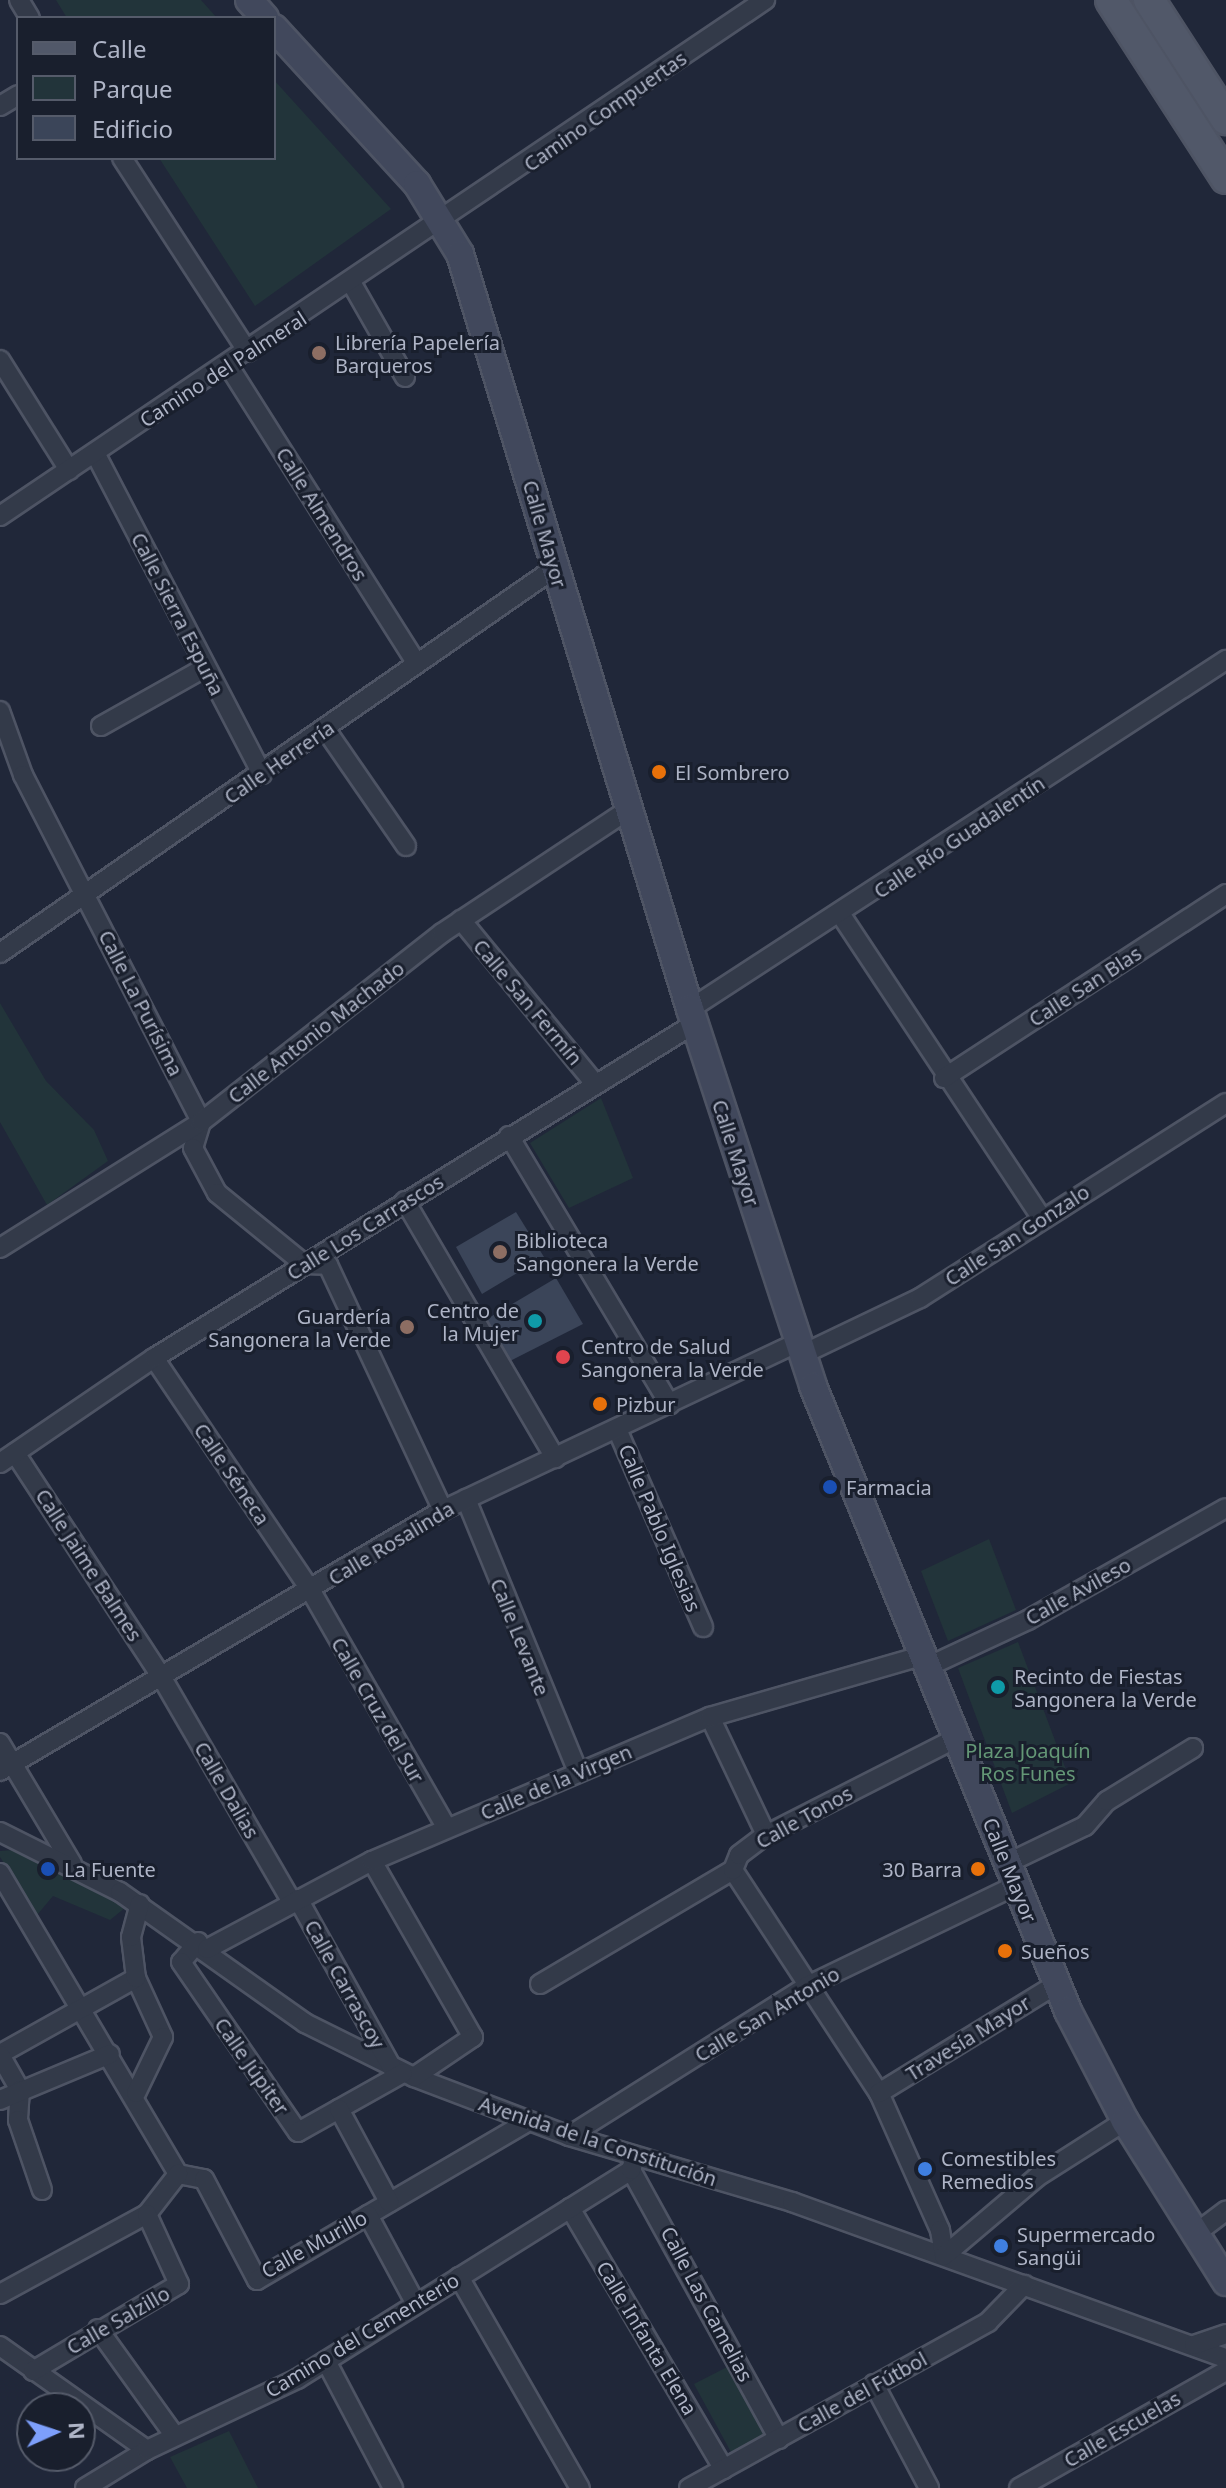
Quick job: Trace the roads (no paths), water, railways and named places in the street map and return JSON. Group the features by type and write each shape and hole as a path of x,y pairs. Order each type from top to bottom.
{"main road":[{"path":"1111,0 1226,178"},
{"path":"1149,0 1226,119"}],"street":[{"path":"249,0 263,16"},
{"name":"Camino Compuertas","path":"445,222 765,0"},
{"name":"Calle Mayor","path":"276,30 445,222 484,319 628,810 799,1349 1057,1984 1125,2121 1226,2282"},
{"path":"123,160 248,352"},
{"name":"Camino del Palmeral","path":"0,516 445,222"},
{"path":"352,284 405,377"},
{"path":"0,360 69,470"},
{"name":"Calle Almendros","path":"228,365 416,662"},
{"name":"Calle Sierra Espuña","path":"95,453 262,774"},
{"name":"Calle Herrería","path":"0,953 326,730 416,662 555,568"},
{"name":"Calle Río Guadalentín","path":"692,1017 1226,660"},
{"path":"101,726 206,667"},
{"name":"Calle La Purísima","path":"0,711 23,775 201,1122"},
{"path":"326,730 406,846"},
{"name":"Calle Antonio Machado","path":"0,1248 201,1122 461,920 628,810"},
{"name":"Calle San Blas","path":"944,1078 1226,894"},
{"path":"841,915 944,1078 1042,1219"},
{"name":"Calle San Fermín","path":"461,920 595,1084"},
{"name":"Calle Los Carrascos","path":"7,1458 154,1358 595,1084 692,1017"},
{"name":"Calle San Gonzalo","path":"799,1349 920,1298 1226,1103"},
{"path":"201,1122 193,1148 217,1193 304,1264 328,1265 443,1510"},
{"path":"509,1136 670,1405"},
{"path":"405,1201 555,1458"},
{"name":"Calle Rosalinda","path":"6,1767 311,1591 443,1510 799,1349"},
{"name":"Calle Séneca","path":"154,1358 311,1591"},
{"name":"Calle Pablo Iglesias","path":"617,1429 703,1627"},
{"name":"Calle Jaime Balmes","path":"7,1458 162,1678"},
{"name":"Calle Levante","path":"466,1499 578,1772"},
{"name":"Calle Avileso","path":"925,1661 1028,1620 1226,1508"},
{"name":"Calle Cruz del Sur","path":"311,1591 447,1828"},
{"name":"Calle de la Virgen","path":"202,1946 372,1861 710,1717 925,1661"},
{"name":"Calle Dalias","path":"162,1678 295,1901"},
{"path":"710,1717 766,1835"},
{"name":"Calle Tonos","path":"540,1984 733,1870 739,1855 766,1835 956,1738"},
{"path":"0,1743 6,1767 72,1864"},
{"name":"Calle San Antonio","path":"569,2136 807,1986 1012,1874 1085,1826 1107,1801 1193,1748"},
{"name":"Avenida de la Constitución","path":"0,1832 72,1864 140,1904 305,2023 403,2073 569,2136 633,2164 944,2256 1226,2358"},
{"name":"Calle Júpiter","path":"202,1946 181,1962 298,2132 473,2037 372,1861"},
{"path":"733,1870 879,2093 940,2230 944,2256"},
{"path":"0,1873 136,2093 178,2174 147,2214 1,2291"},
{"name":"Calle Carrascoy","path":"295,1901 403,2073"},
{"path":"136,2093 163,2037 136,1978 131,1937 140,1904"},
{"path":"42,2190 18,2120 20,2090 0,2054 84,2010 136,1978"},
{"name":"Travesía Mayor","path":"879,2093 1057,1984"},
{"path":"0,2100 110,2054"},
{"path":"339,2109 389,2202"},
{"path":"944,2256 1037,2177 1125,2121"},
{"name":"Calle Murillo","path":"178,2174 204,2179 257,2280 527,2122"},
{"name":"Camino del Cementerio","path":"85,2488 147,2450 326,2361 570,2208 633,2164"},
{"name":"Calle Las Camelias","path":"633,2164 779,2439"},
{"name":"Calle Infanta Elena","path":"570,2208 724,2469"},
{"path":"1195,2234 1226,2211"},
{"name":"Calle Salzillo","path":"33,2371 98,2329 179,2284 147,2214"},
{"path":"368,2215 416,2304"},
{"path":"459,2277 580,2488"},
{"name":"Calle del Fútbol","path":"689,2488 988,2322 1024,2285"},
{"path":"98,2329 175,2436"},
{"path":"1194,2345 1226,2335 1226,2358"},
{"path":"0,2346 147,2450"},
{"path":"326,2361 393,2488"},
{"name":"Calle Escuelas","path":"1019,2488 1226,2371"},
{"path":"874,2384 929,2488"},
{"path":"118,2470 127,2488"}],"place":[{"name":"Librería Papelería Barqueros","path":"319,353"},
{"name":"El Sombrero","path":"659,772"},
{"name":"Biblioteca Sangonera la Verde","path":"500,1252"},
{"name":"Centro de la Mujer","path":"535,1321"},
{"name":"Guardería Sangonera la Verde","path":"407,1327"},
{"name":"Centro de Salud Sangonera la Verde","path":"563,1357"},
{"name":"Pizbur","path":"600,1404"},
{"name":"Farmacia","path":"830,1487"},
{"name":"Recinto de Fiestas Sangonera la Verde","path":"998,1687"},
{"name":"La Fuente","path":"48,1869"},
{"name":"30 Barra","path":"978,1869"},
{"name":"Sueños","path":"1005,1951"},
{"name":"Comestibles Remedios","path":"925,2169"},
{"name":"Supermercado Sangüi","path":"1001,2246"}],"park label":[{"name":"Plaza Joaquín Ros Funes","path":"1028,1762"}]}
